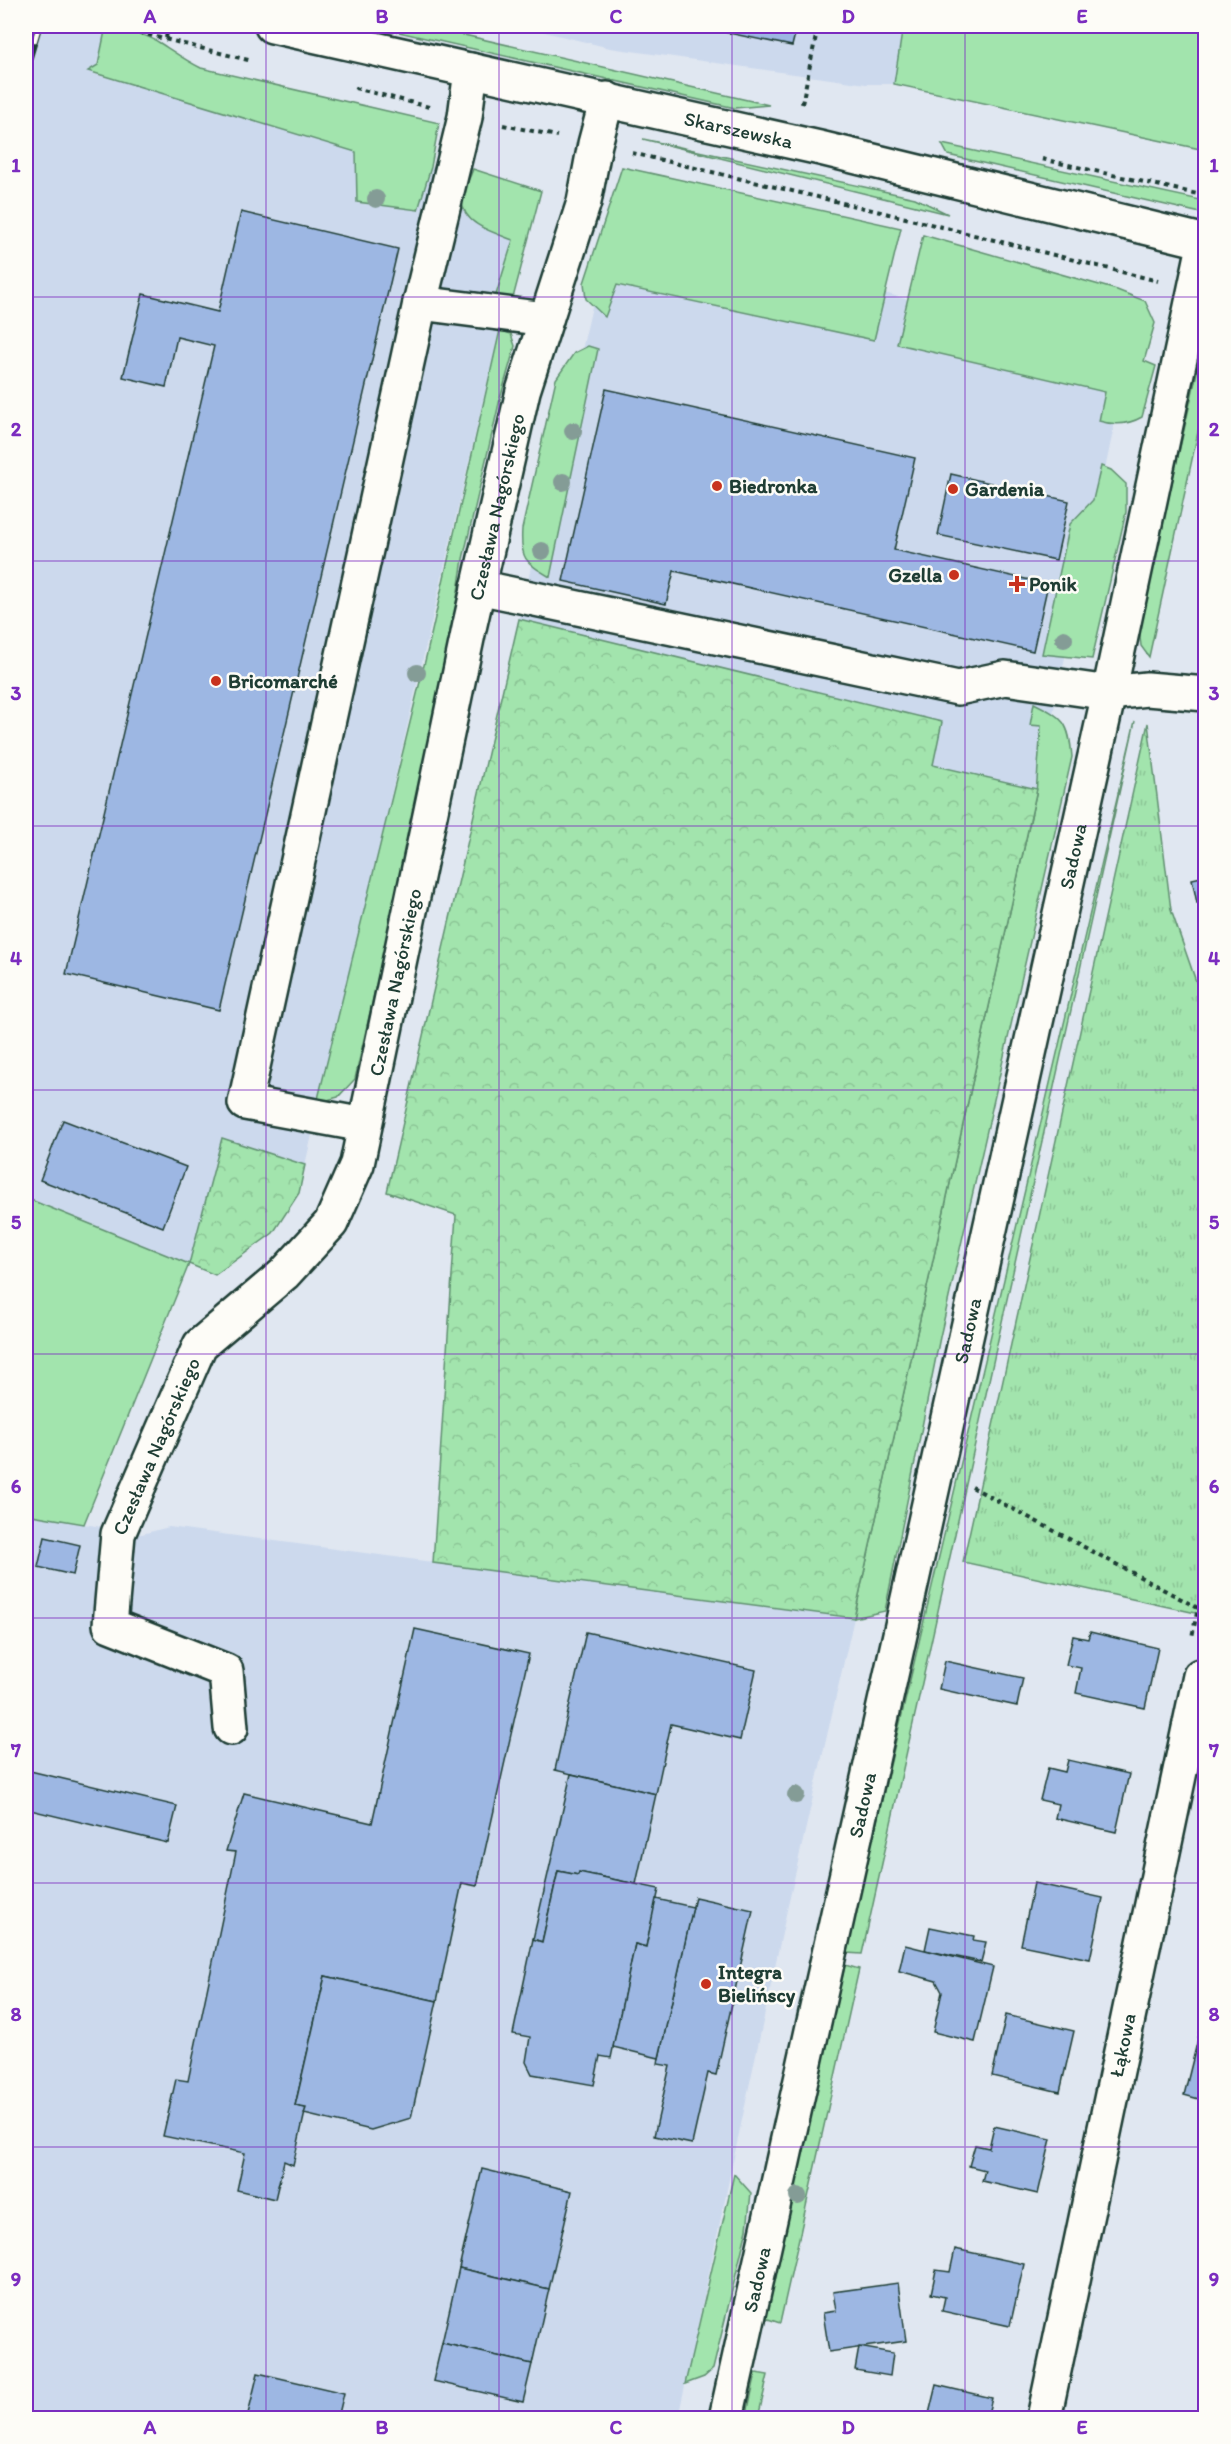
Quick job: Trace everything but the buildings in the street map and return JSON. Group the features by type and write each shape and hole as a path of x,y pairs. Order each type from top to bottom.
{"street":[{"name":"Skarszewska","path":"272,26 800,143 1205,241"},
{"path":"364,1125 245,1103 420,303 465,117 471,70"},
{"name":"Czesława Nagórskiego","path":"231,1728 226,1671 110,1625 118,1534 200,1345 284,1274 331,1223 357,1164 478,587 523,391 584,202 595,144 607,99"},
{"name":"Sadowa","path":"726,2418 1109,693 1205,241"},
{"path":"420,303 546,319"},
{"path":"478,587 958,688 1005,678 1109,693 1147,689 1206,694"},
{"name":"Łąkowa","path":"1044,2418 1200,1676 1206,1677"}],"path":[{"path":"113,26 258,62"},
{"path":"166,38 168,26"},
{"path":"800,143 802,104 818,26"},
{"path":"350,86 465,117 595,144 1194,290"},
{"path":"969,1485 1198,1608 1191,1641 1198,1642"}],"shaded area":[{"path":"26,26 107,26 94,74 531,195 305,1165 222,1139 189,1264 26,1198"},
{"path":"520,26 903,26 894,84 866,84 610,48"},
{"path":"613,217 1128,361 1037,789 932,765 941,722 519,619"},
{"path":"26,1514 142,1534 169,1527 854,1618 787,1910 678,2418 26,2418"}],"green space":[{"path":"106,26 147,37 201,68 439,123 431,167 418,210 357,202 356,152 88,71 98,65"},
{"path":"372,26 425,26 769,105 735,108"},
{"path":"903,26 1205,26 1205,150 894,84"},
{"path":"643,139 915,198 948,214"},
{"path":"942,144 1205,201 1205,214 948,155"},
{"path":"622,167 901,228 874,340 617,285 605,317 586,299 584,283"},
{"path":"473,169 541,191 513,298 496,295 513,240 481,227 468,216 464,209 462,197"},
{"path":"923,235 1117,290 1145,301 1155,323 1144,361 1156,366 1142,417 1121,424 1099,421 1105,392 897,344"},
{"path":"500,330 511,334 515,346 500,399 463,559 443,688 355,1079 338,1097 317,1103 427,653"},
{"path":"1205,337 1205,400 1149,657 1141,646 1139,629"},
{"path":"588,346 598,349 550,577 526,559 522,547 522,529 556,379 574,353"},
{"path":"1101,466 1111,470 1126,484 1126,512 1092,659 1042,654 1070,524 1093,500"},
{"path":"519,619 942,722 933,765 1037,789 854,1618 433,1563 456,1215 387,1192"},
{"path":"1034,703 1063,722 1067,728 1072,757 940,1337 885,1611 854,1618 1036,794 1041,726 1030,725"},
{"path":"1135,721 862,1954 846,1953"},
{"path":"1148,723 1171,910 1205,1007 1205,1615 963,1562"},
{"path":"222,1138 305,1165 299,1193 273,1233 215,1275 189,1264"},
{"path":"26,1198 189,1264 84,1524 26,1514"},
{"path":"845,1965 859,1969 780,2323 765,2318"},
{"path":"734,2174 751,2193 747,2229 713,2369 704,2377 685,2384"},
{"path":"756,2373 768,2375 758,2418 746,2418"}],"railway":[{"path":"26,69 39,26"}],"place":[{"name":"Biedronka","path":"717,486"},
{"name":"Gardenia","path":"953,489"},
{"name":"Gzella","path":"954,575"},
{"name":"Ponik","path":"1017,584"},
{"name":"Bricomarché","path":"216,681"},
{"name":"Integra Bielińscy","path":"706,1984"}]}
